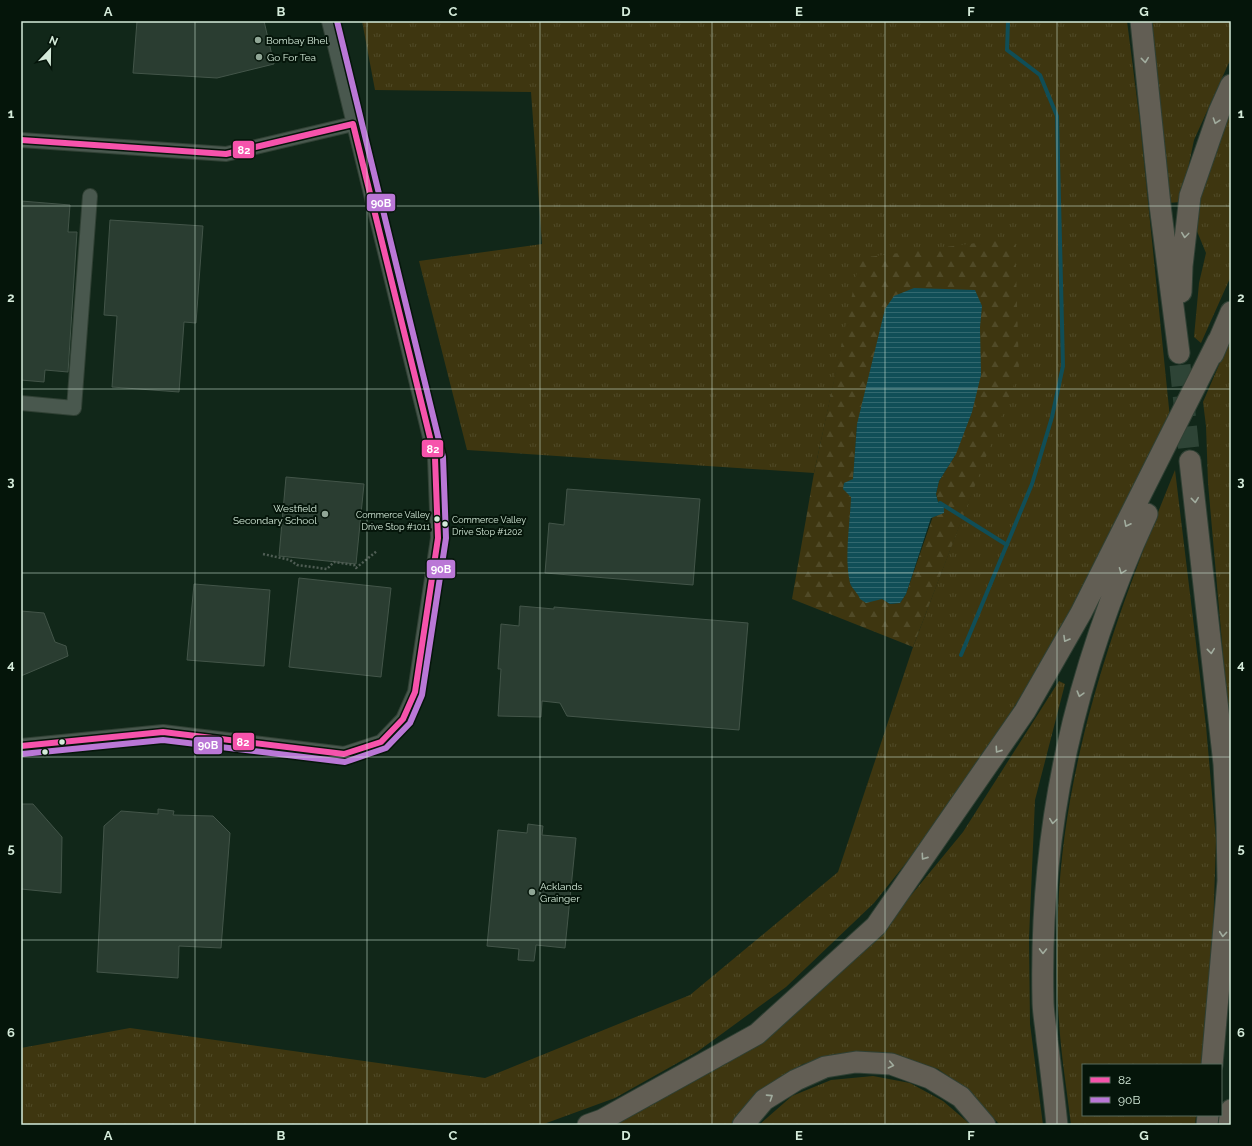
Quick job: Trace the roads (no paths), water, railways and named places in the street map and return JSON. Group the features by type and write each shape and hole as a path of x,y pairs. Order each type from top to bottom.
{"highway":[{"path":"1141,21 1160,205 1180,359 1182,266 1190,196 1219,112 1231,85"},
{"path":"588,1125 602,1120 757,1034 876,926 1025,711 1081,613 1218,341 1231,312"},
{"path":"1057,1125 1043,1001 1044,901 1054,815 1068,738 1097,635 1128,555 1167,472 1218,341"},
{"path":"1190,461 1224,764 1227,823 1228,882 1212,1064"},
{"path":"743,1125 764,1100 796,1080 825,1067 856,1062 891,1064 930,1078 960,1097 985,1125"},
{"path":"1229,1125 1231,1110"}],"street":[{"path":"21,746 163,732 344,754 381,742 403,719 415,692 438,538 435,458 328,21"},
{"path":"21,140 226,154 353,124"},
{"path":"21,403 74,408 90,196"}],"water":[{"path":"914,288 975,290 982,306 980,327 981,375 972,412 956,454 939,481 936,494 938,502 944,504 944,513 931,518 906,594 900,603 890,604 882,599 866,603 860,599 850,583 847,552 851,497 843,489 844,483 853,479 857,424 885,309 894,296"}],"waterway":[{"path":"961,655 1032,484 1052,417 1063,366 1057,116 1040,75 1007,50 1008,21"},
{"path":"940,503 1007,545"}],"tunnel":[{"path":"1180,365 1190,461"}],"place":[{"name":"Bombay Bhel","path":"258,40"},
{"name":"Go For Tea","path":"259,57"},
{"name":"Westfield Secondary School","path":"325,514"},
{"name":"Commerce Valley Drive Stop #1011","path":"437,519"},
{"name":"Commerce Valley Drive Stop #1202","path":"445,524"},
{"name":"Acklands Grainger","path":"532,892"}]}
